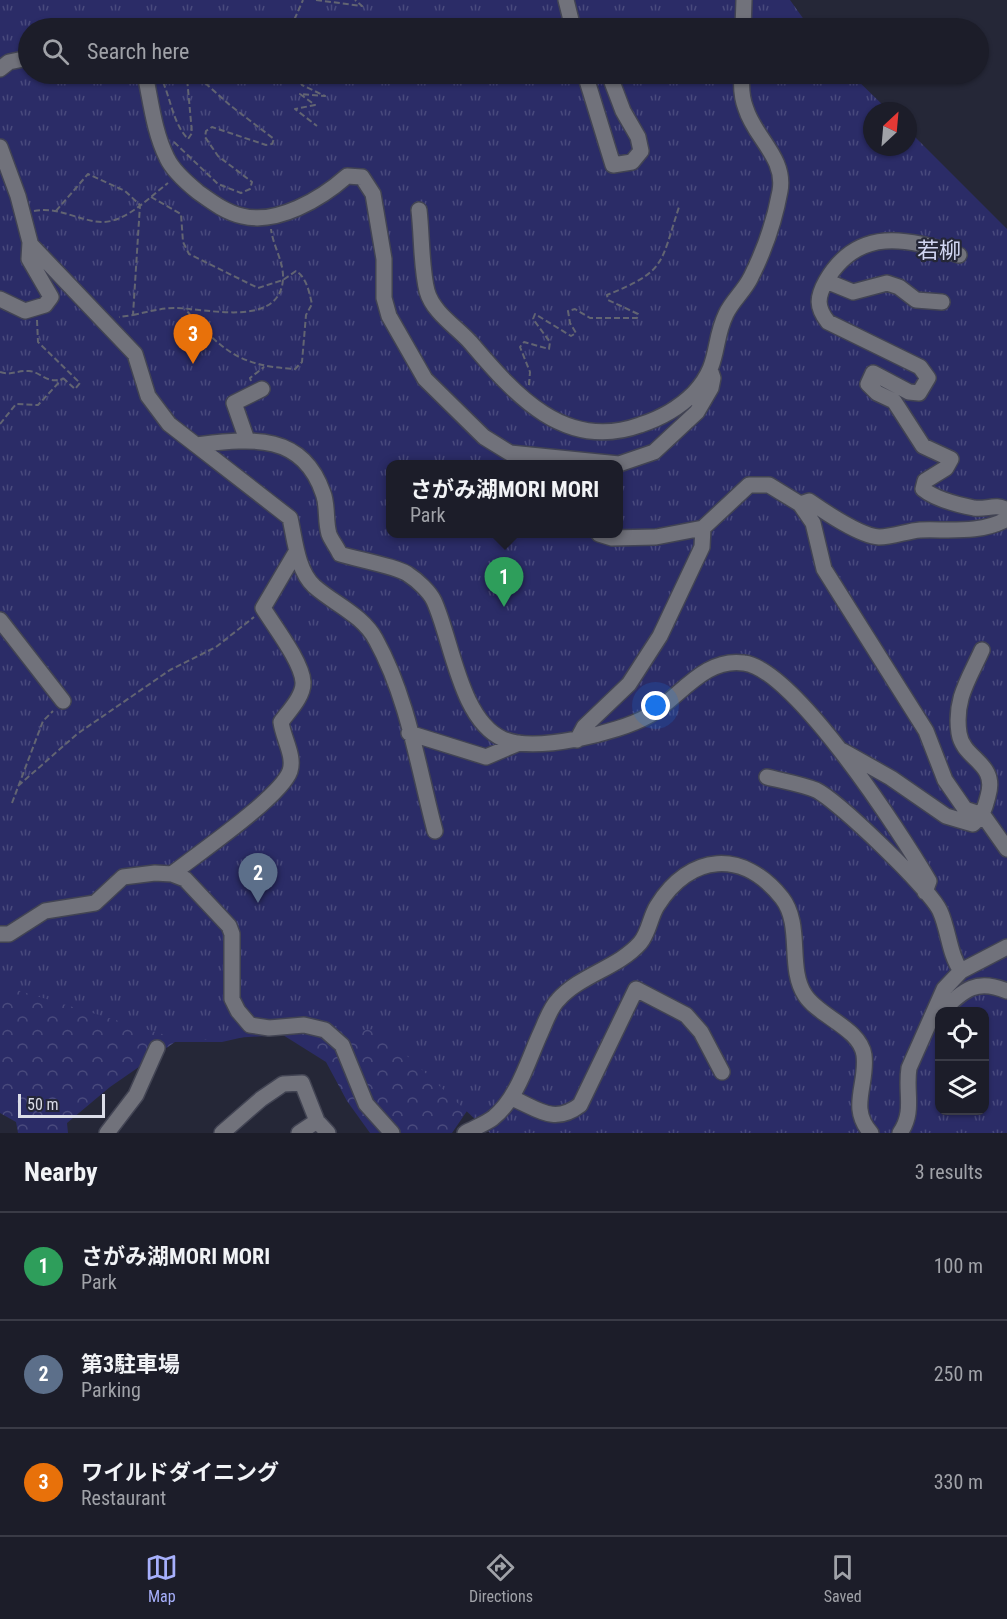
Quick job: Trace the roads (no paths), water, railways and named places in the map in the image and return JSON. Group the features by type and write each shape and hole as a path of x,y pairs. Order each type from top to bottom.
{"street":[{"path":"566,0 570,18"},
{"path":"743,18 744,0"},
{"path":"0,69 9,62 18,60"},
{"path":"152,84 157,134 167,161 217,206 243,216 270,217 303,205 333,188 347,176 362,177 373,194 384,259 384,298 389,316 425,380 484,437 510,453 528,460"},
{"path":"588,84 612,165 632,162 641,151 638,137 623,111 613,84"},
{"path":"419,210 427,292 441,314 469,340 497,375 535,409 566,426 598,434 631,429 668,416 695,392 714,363 725,315 751,278 774,219 781,188 779,165 746,110 743,84"},
{"path":"0,147 23,214 31,245 29,259 51,297 37,310 25,311 0,299"},
{"path":"959,255 933,247 882,240 850,251 837,262 826,281 818,304 820,312 828,322 920,367 928,378 918,393 909,392 873,374 868,384 877,393 894,400 923,446 951,459 946,468 925,481 923,489 948,500 976,508 997,506 1007,510"},
{"path":"31,245 135,354 148,396 169,424 290,518 296,552 313,585 342,605 375,636 396,679 435,831"},
{"path":"826,281 853,292 887,283 899,287 916,300 942,302"},
{"path":"623,463 654,452 697,412 711,388 713,378 710,369"},
{"path":"247,440 234,403 262,389"},
{"path":"196,445 247,440 280,445 308,462 324,494 329,533 340,554 408,573 433,598 469,699 481,722 502,739 519,743 552,744 577,740 648,716 704,672 723,664 745,663 771,675 840,750 902,836 928,880 925,892"},
{"path":"623,538 656,537 703,528 749,485 769,485 800,504 813,523 824,569 926,730 945,780 965,809 983,815 1007,849"},
{"path":"800,504 809,501 846,523 879,537 921,530 952,532 999,523 1007,519"},
{"path":"577,740 584,727 629,684 660,636 702,547 703,528"},
{"path":"172,874 272,795 290,772 291,758 281,722 298,698 304,683 300,670 263,608 296,552"},
{"path":"0,620 63,701"},
{"path":"840,750 891,777 946,816 973,824 983,815 992,784 988,771 959,736 958,702 982,650"},
{"path":"409,733 486,758 519,743"},
{"path":"767,777 816,790 841,807 939,909 954,961 961,971"},
{"path":"465,1133 491,1120 512,1098 557,1000 641,942 655,908 668,890 686,872 709,863 738,865 764,879 784,901 792,925 804,994 819,1011 853,1036 862,1047 864,1059 859,1111 863,1124 871,1133"},
{"path":"0,934 9,934 45,910 95,903 123,877 155,873 172,874 185,879 229,926 232,934 232,999 250,1025 269,1028 304,1025 325,1030 342,1045 366,1104 392,1133"},
{"path":"900,1133 909,1120 907,1082 909,1068 944,989 961,971 1007,947"},
{"path":"946,1007 968,988 983,985 1007,991"},
{"path":"512,1098 555,1116 567,1115 580,1106 636,989 686,1015 701,1032 722,1071"},
{"path":"926,1027 935,1017"},
{"path":"107,1133 136,1095 157,1048"},
{"path":"222,1133 261,1099 283,1084 302,1083 317,1121 328,1133"},
{"path":"299,1133 317,1121"}],"place":[{"name":"ワイルドダイニング","path":"193,364"},
{"name":"さがみ湖MORI MORI","path":"504,607"},
{"name":"第3駐車場","path":"258,903"}],"district":[{"name":"若柳","path":"939,250"}]}
